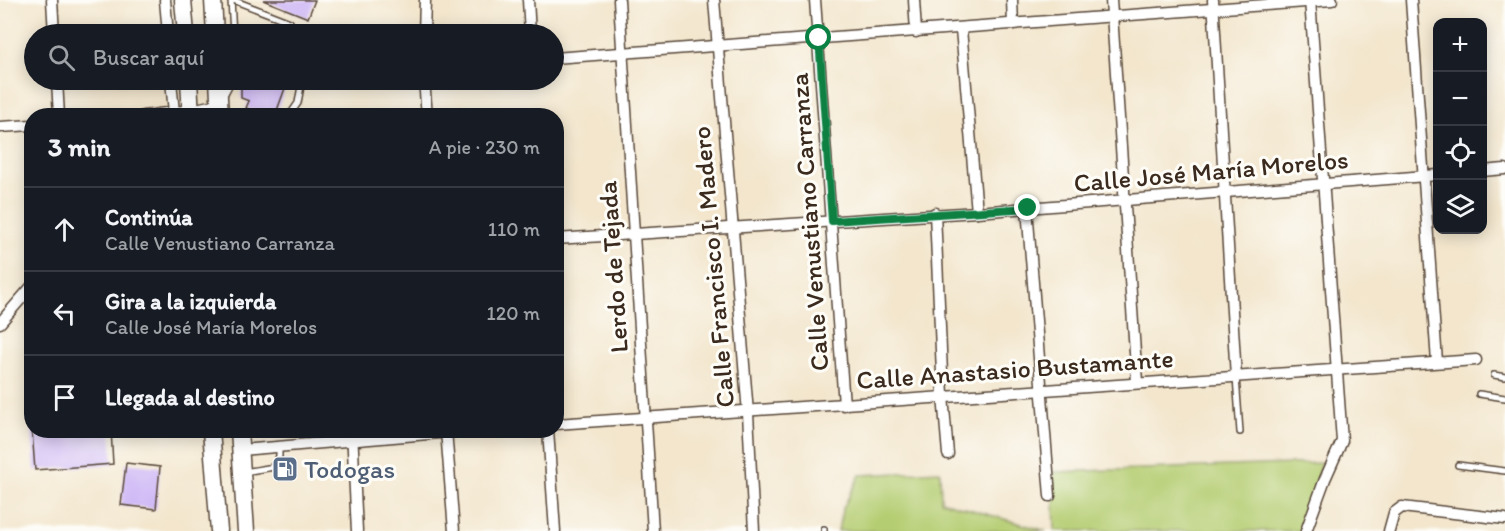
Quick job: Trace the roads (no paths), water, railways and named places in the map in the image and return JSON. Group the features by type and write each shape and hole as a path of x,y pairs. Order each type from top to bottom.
{"main road":[{"path":"183,0 185,24"},
{"path":"213,0 214,24"},
{"path":"190,90 191,108"},
{"path":"219,90 220,108"},
{"path":"212,438 219,531"},
{"path":"240,438 246,531"}],"street":[{"path":"52,0 53,24"},
{"path":"165,0 167,24"},
{"path":"424,24 425,0"},
{"path":"528,0 529,24"},
{"name":"Lerdo de Tejada","path":"619,0 652,531"},
{"name":"Calle Francisco I. Madero","path":"714,0 748,413 754,531"},
{"name":"Calle Venustiano Carranza","path":"815,0 844,405"},
{"path":"914,0 916,32"},
{"path":"1012,0 1013,24"},
{"path":"1111,0 1127,200 1137,382"},
{"path":"564,57 916,32 1112,16 1213,5 1332,0"},
{"path":"1411,0 1437,362"},
{"path":"1306,531 1342,441 1310,1"},
{"path":"1213,5 1227,193 1236,376"},
{"path":"961,28 977,212"},
{"path":"58,90 59,108"},
{"path":"172,90 174,108"},
{"path":"425,90 426,108"},
{"path":"0,127 24,126"},
{"path":"1487,171 1505,169"},
{"name":"Calle José María Morelos","path":"564,238 633,232 977,212 1433,175"},
{"path":"1028,208 1050,496"},
{"path":"935,213 943,396 948,454"},
{"path":"0,323 24,295"},
{"name":"Calle Anastasio Bustamante","path":"564,424 748,413 943,396 1476,360"},
{"path":"241,450 279,447 334,438"},
{"path":"352,438 357,531"},
{"path":"446,438 454,531"},
{"path":"549,438 555,531"},
{"path":"1389,531 1394,513 1407,507 1505,519"}],"lane":[{"path":"233,24 232,0 291,24"},
{"path":"221,108 228,90"},
{"path":"295,108 300,90"},
{"path":"1494,375 1505,377"},
{"path":"1236,376 1240,432"},
{"path":"1479,394 1505,398"},
{"path":"242,472 274,466 279,456 279,447"},
{"path":"1458,465 1505,471"}],"place":[{"name":"Todogas","path":"285,469"}]}
